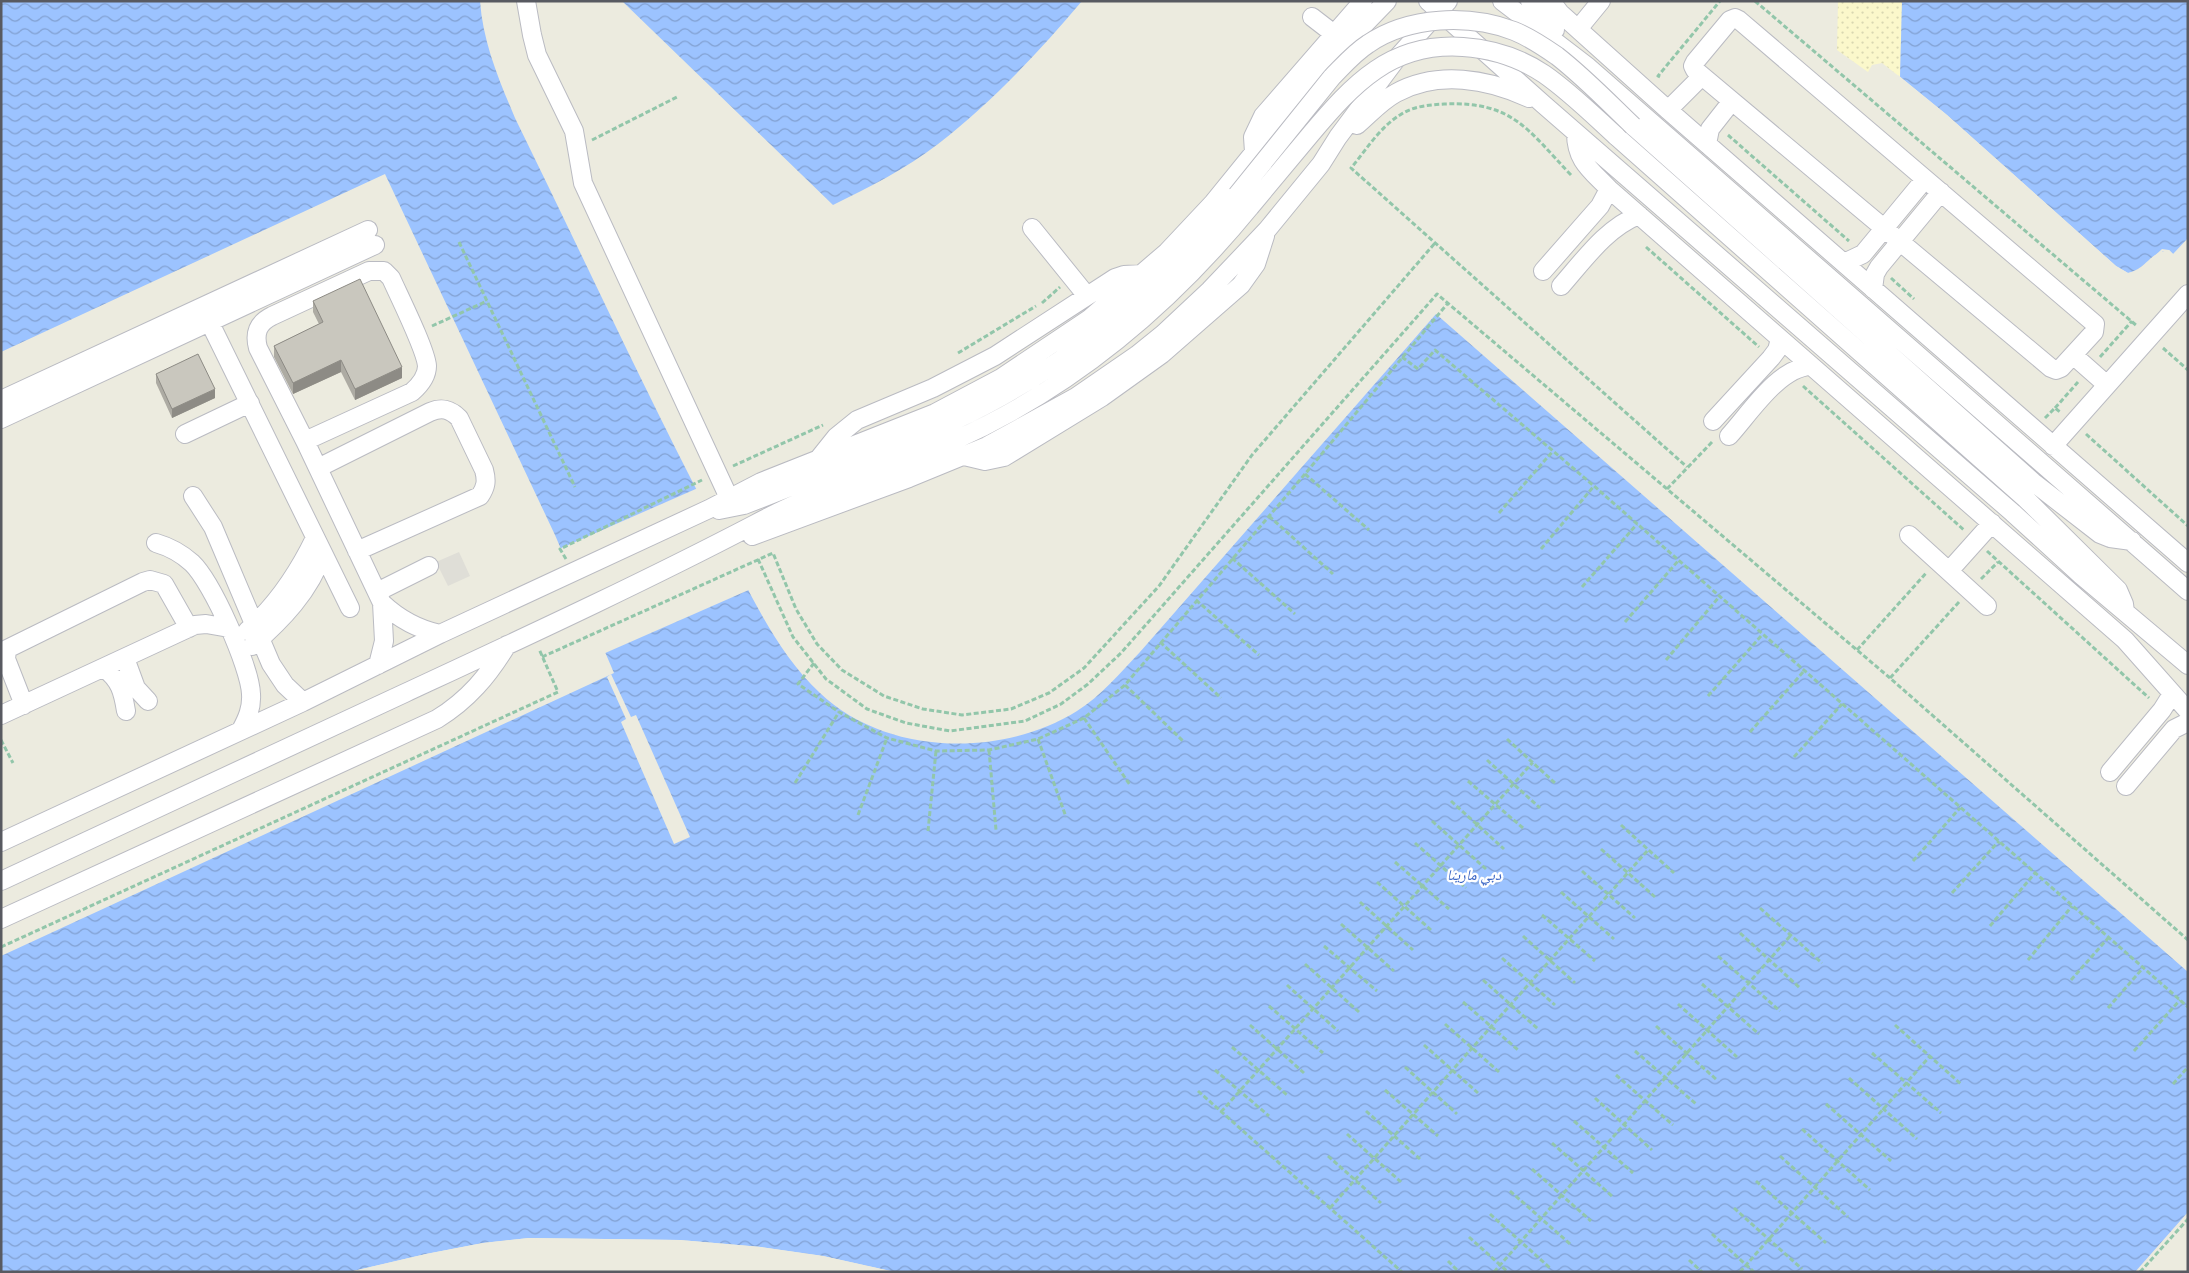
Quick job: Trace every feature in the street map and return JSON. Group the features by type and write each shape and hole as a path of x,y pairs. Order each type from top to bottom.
{"street":[{"path":"526,1 537,55 574,131 584,183 729,498"},
{"path":"1254,152 1253,137 1258,122 1362,1"},
{"path":"1,842 303,702 440,634 709,509 761,482 935,413 1001,378 1089,319 1143,274 1191,228 1324,66 1387,1"},
{"path":"1502,1 1588,66 2188,592"},
{"path":"1530,1 1543,19 1578,49 1588,66"},
{"path":"1551,1 1578,29 1668,110 2188,563"},
{"path":"1578,29 1601,1"},
{"path":"727,540 756,536 964,456 1036,420 1076,397 1137,355 1163,334 1210,290 1267,230 1321,164 1338,137 1439,4 1543,104 2081,575 2188,665"},
{"path":"1312,17 1334,34"},
{"path":"1737,18 2095,324 2095,330 2059,369 2051,368 1702,76 1694,69 1694,64 1730,20 1737,18"},
{"path":"1,881 532,634 727,540 788,508 953,441 997,420 1038,396 1109,347 1153,310 1209,256 1243,201 1332,77 1349,60 1368,44 1388,34 1408,26 1430,22 1452,20 1487,24 1515,32 1557,56 2033,482 2100,534 2110,538 2132,541"},
{"path":"709,509 730,509 744,505 909,441 975,411 1018,387 1086,342 1139,298 1243,201 1349,91 1384,64 1407,53 1421,49 1451,46 1469,47 1489,50 1508,56 1544,74 1616,136 2038,510 2118,590 2124,604 2124,612"},
{"path":"1668,110 1702,76"},
{"path":"1338,137 1354,129 1380,103 1396,93 1414,85 1432,81 1475,80 1498,85 1543,104"},
{"path":"1707,144 1710,129 1732,101"},
{"path":"1576,133 1576,145 1579,156 1609,189 2084,604 2137,652 2188,711"},
{"path":"1844,263 1863,254 1926,179"},
{"path":"1543,270 1600,206 1609,189"},
{"path":"1873,289 1873,282 1879,267 1941,192"},
{"path":"1561,286 1614,230 1626,221 1639,215"},
{"path":"1032,228 1087,296"},
{"path":"1773,228 1807,232"},
{"path":"1,400 372,237 210,322 1,419"},
{"path":"305,441 412,392 423,381 427,365 426,357 392,278 388,274 379,270 369,271 263,320 257,329 255,339 379,598 384,641 378,665"},
{"path":"819,458 836,437 858,420 933,388 988,360 1026,338 1115,278 1143,274"},
{"path":"2053,446 2188,294"},
{"path":"210,322 350,608"},
{"path":"1720,431 1777,350 1780,339"},
{"path":"2073,355 2107,385"},
{"path":"1720,431 1788,372 1804,366 1811,366"},
{"path":"1827,381 1866,386"},
{"path":"185,434 250,403"},
{"path":"318,468 430,412 446,409 453,412 459,418 484,470 487,479 485,488 480,496 357,551"},
{"path":"193,496 213,527 230,564 270,664 277,675 303,702"},
{"path":"2133,516 2145,553"},
{"path":"1943,566 1966,536 1992,523"},
{"path":"1909,535 1987,606"},
{"path":"156,543 182,554 205,579 235,642 251,694 247,719 241,730"},
{"path":"235,642 257,632 296,602 318,569 319,545"},
{"path":"205,579 230,564"},
{"path":"379,598 429,566"},
{"path":"2081,575 2084,604"},
{"path":"24,705 6,659 7,649 143,582 150,580 164,584 189,628"},
{"path":"379,598 409,623 440,634"},
{"path":"1,715 189,628 206,624 235,642"},
{"path":"1,919 437,719 461,703 481,684 508,645"},
{"path":"124,658 136,688 148,701"},
{"path":"104,668 120,684 126,711"},
{"path":"2110,772 2162,710 2172,694"},
{"path":"2126,786 2174,728 2188,722"}],"path":[{"path":"1755,1 2188,370"},
{"path":"578,147 679,96"},
{"path":"1574,179 1523,125 1494,108 1464,103 1425,105 1412,108 1390,122 1351,168 1688,467"},
{"path":"459,242 574,487"},
{"path":"542,657 773,553 796,609 817,644 842,670 884,696 924,709 962,716 1011,709 1050,693 1084,668 1159,586 1252,455 1435,243"},
{"path":"1642,244 1771,358"},
{"path":"950,358 1042,302 1072,277"},
{"path":"758,559 793,637 826,679 867,709 906,723 950,731 1025,721 1061,704 1088,684 1121,653 1437,294 1890,678 2188,940"},
{"path":"415,334 487,301"},
{"path":"814,663 798,684 839,712 888,738 936,750 990,750 1038,739 1084,718 1125,685 1448,303"},
{"path":"1402,357 1418,369 1435,350 1594,486 2188,1007"},
{"path":"1788,372 1966,536 1998,562 2162,710"},
{"path":"574,572 560,548 717,472 827,423"},
{"path":"1667,488 1720,431"},
{"path":"1499,513 1552,450"},
{"path":"1305,474 1369,530"},
{"path":"1541,550 1594,486"},
{"path":"1269,516 1333,574"},
{"path":"1582,587 1637,524"},
{"path":"1232,558 1295,614"},
{"path":"1625,622 1678,561"},
{"path":"1890,678 1998,562"},
{"path":"1857,650 1943,566"},
{"path":"1666,660 1719,597"},
{"path":"1196,600 1259,656"},
{"path":"1,947 558,692 532,634"},
{"path":"1708,696 1762,635"},
{"path":"1160,642 1221,698"},
{"path":"1750,732 1804,671"},
{"path":"1125,685 1183,741"},
{"path":"1794,757 1842,704"},
{"path":"795,783 839,712"},
{"path":"1084,718 1130,785"},
{"path":"858,815 888,738"},
{"path":"1038,739 1066,817"},
{"path":"1507,739 1556,784"},
{"path":"1,740 13,763"},
{"path":"928,831 936,750"},
{"path":"990,750 996,830"},
{"path":"1487,760 1540,808"},
{"path":"1222,1112 1533,762"},
{"path":"1468,780 1523,828"},
{"path":"1451,801 1504,849"},
{"path":"1913,861 1960,808"},
{"path":"1432,822 1486,869"},
{"path":"1621,825 1674,873"},
{"path":"1952,893 1998,841"},
{"path":"1415,843 1466,888"},
{"path":"1601,849 1655,897"},
{"path":"1330,1208 1648,850"},
{"path":"1395,862 1449,909"},
{"path":"1582,871 1635,918"},
{"path":"1990,926 2035,873"},
{"path":"1377,882 1431,930"},
{"path":"1561,892 1614,939"},
{"path":"1360,902 1413,950"},
{"path":"2028,960 2072,906"},
{"path":"1760,908 1822,963"},
{"path":"1542,915 1595,961"},
{"path":"1341,924 1394,971"},
{"path":"1740,934 1800,988"},
{"path":"1494,1272 1791,935"},
{"path":"1523,936 1575,983"},
{"path":"2071,980 2109,937"},
{"path":"1324,946 1377,991"},
{"path":"1718,956 1780,1011"},
{"path":"1502,958 1555,1005"},
{"path":"1305,964 1359,1012"},
{"path":"2108,1008 2144,968"},
{"path":"1483,980 1538,1029"},
{"path":"1287,984 1338,1031"},
{"path":"1702,984 1759,1034"},
{"path":"2134,1051 2180,1000"},
{"path":"1463,1002 1518,1050"},
{"path":"1678,1004 1737,1057"},
{"path":"1269,1006 1323,1054"},
{"path":"1445,1024 1499,1072"},
{"path":"1250,1025 1304,1073"},
{"path":"1896,1025 1962,1085"},
{"path":"1656,1026 1717,1080"},
{"path":"1424,1044 1478,1093"},
{"path":"1232,1047 1288,1095"},
{"path":"1635,1051 1696,1104"},
{"path":"1872,1053 1941,1114"},
{"path":"1740,1272 1930,1056"},
{"path":"1405,1067 1457,1114"},
{"path":"2173,1084 2188,1067"},
{"path":"1215,1070 1269,1116"},
{"path":"1616,1075 1673,1125"},
{"path":"1849,1078 1917,1139"},
{"path":"1385,1090 1438,1136"},
{"path":"1198,1091 1402,1272"},
{"path":"1595,1098 1652,1150"},
{"path":"1826,1104 1891,1161"},
{"path":"1366,1111 1420,1160"},
{"path":"1574,1121 1633,1173"},
{"path":"1802,1129 1870,1190"},
{"path":"1347,1134 1401,1182"},
{"path":"1552,1144 1613,1197"},
{"path":"1328,1156 1381,1203"},
{"path":"1780,1156 1848,1217"},
{"path":"1532,1169 1591,1221"},
{"path":"1756,1181 1826,1243"},
{"path":"1510,1191 1570,1244"},
{"path":"1734,1208 1802,1269"},
{"path":"1490,1214 1550,1268"},
{"path":"2140,1272 2188,1219"},
{"path":"1712,1234 1754,1272"},
{"path":"1469,1237 1508,1272"},
{"path":"1689,1260 1702,1272"},
{"path":"1448,1261 1460,1272"}],"shaded area":[{"path":"459,552 470,576 448,586 436,562"}],"sand":[{"path":"1838,1 1902,1 1900,77 1882,63 1872,65 1868,72 1837,50"}],"water":[{"name":"دبي مارينا","path":"1,1 480,1 488,46 515,118 664,424 761,614 788,656 820,693 847,714 877,729 911,739 945,743 980,743 1014,737 1047,726 1077,711 1094,698 1140,652 1436,314 2188,972 2188,1212 2135,1272 895,1272 823,1256 761,1247 680,1240 529,1238 483,1243 349,1272 1,1272 1,956 614,673 555,535 385,174 1,352"},
{"path":"622,1 1082,1 1014,76 958,128 900,170 833,205"},
{"path":"1902,1 2188,1 2188,238 2173,254 2169,250 2157,254 2135,271 2128,273 2116,266 1947,115 1900,77"}],"pier":[{"path":"1898,75 1947,115 2116,266 2128,273 2138,271 2162,249 2169,250 2173,254 2171,256 2168,252 2163,251 2139,273 2127,275 2114,268 1945,117 1898,79"},
{"path":"698,488 751,589 603,654 559,549"},
{"path":"611,674 631,717 636,715 690,837 674,844 621,722 626,719 607,677"},
{"path":"529,1238 680,1240 761,1247 823,1256 895,1272 884,1272 823,1258 680,1242 529,1241 484,1246 426,1256 360,1272 349,1272 483,1243"}],"building":[{"path":"360,279 402,367 355,389 341,360 293,383 274,346 323,322 313,301"},
{"path":"198,354 215,389 172,409 156,374"}]}
